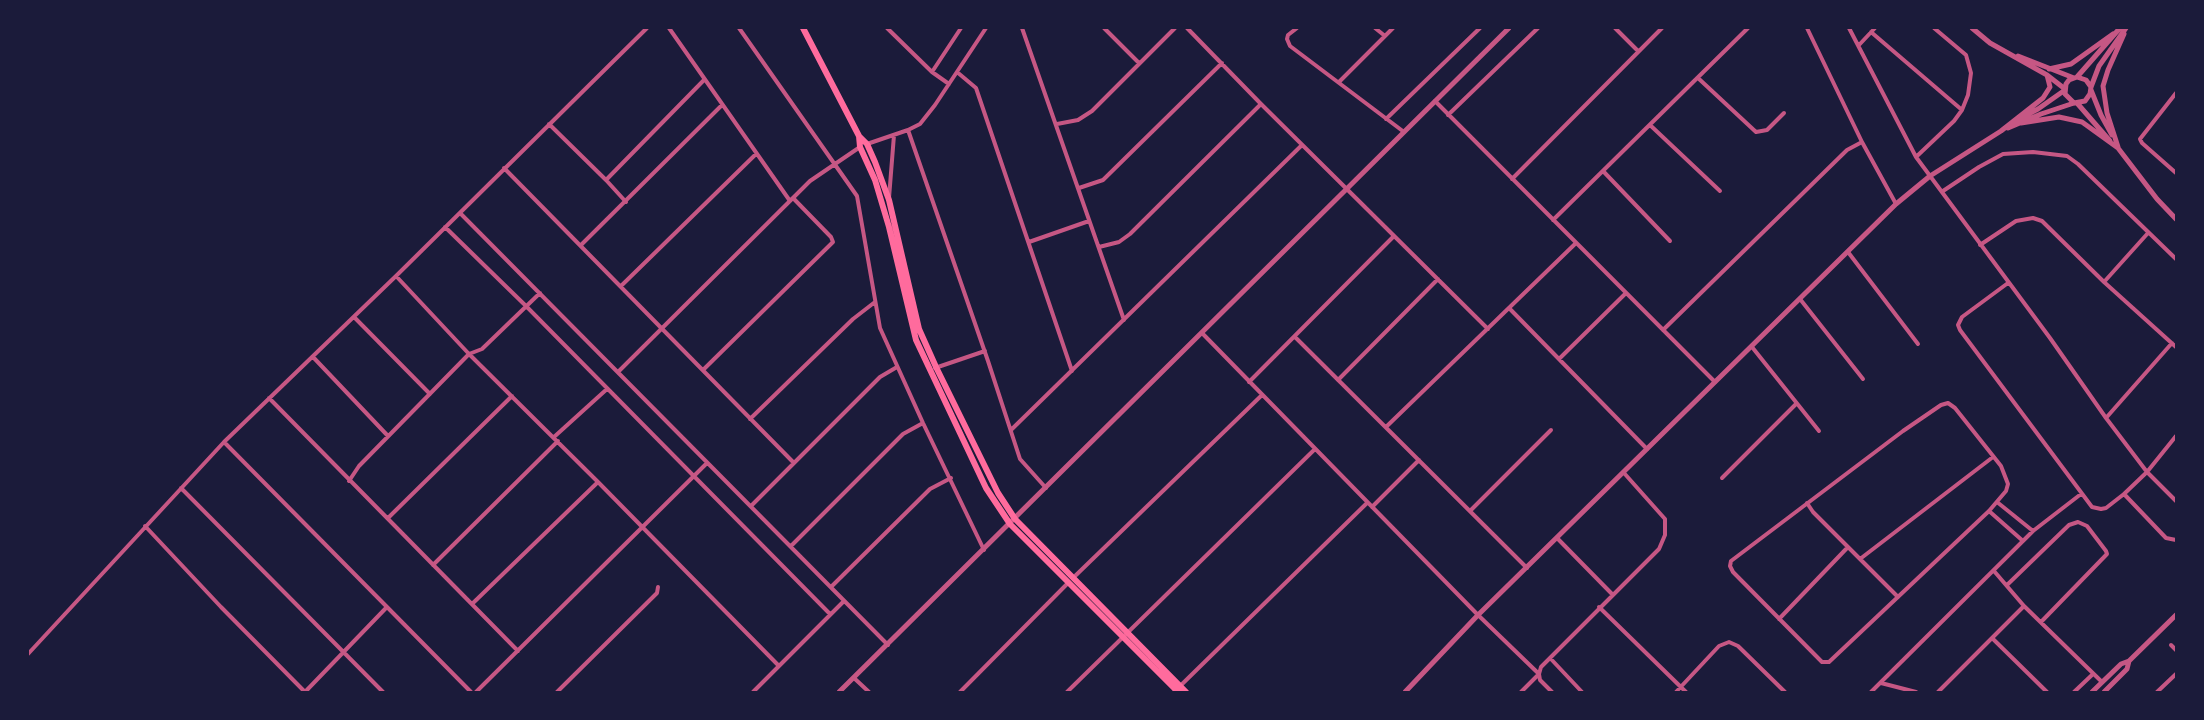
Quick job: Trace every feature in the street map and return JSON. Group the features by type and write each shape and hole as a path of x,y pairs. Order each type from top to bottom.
{"main road":[{"path":"803,28 859,136 889,200 917,320 933,368"},
{"path":"864,146 890,227 913,332 1013,522 1177,690 1186,692"}],"street":[{"path":"28,654 224,442 396,276 647,28"},
{"path":"669,28 756,154 791,200 833,242 703,370"},
{"path":"739,28 857,196 880,328 897,368 984,550"},
{"path":"887,28 932,72 949,84"},
{"path":"932,72 961,28"},
{"path":"619,371 820,173 864,146 920,124 986,28"},
{"path":"1022,28 1124,320"},
{"path":"1104,28 1139,63"},
{"path":"1057,124 1078,120 1092,111 1175,28"},
{"path":"1186,28 1488,329"},
{"path":"1297,28 1288,35 1288,43 1404,132"},
{"path":"1375,28 1385,36"},
{"path":"1339,82 1393,28"},
{"path":"1386,119 1480,28"},
{"path":"840,692 1509,28"},
{"path":"1448,115 1538,28"},
{"path":"1615,28 1638,51"},
{"path":"1512,179 1662,28"},
{"path":"1553,220 1748,28"},
{"path":"1807,28 1862,142 1896,204"},
{"path":"1849,28 1916,157 2050,338 2106,418 2147,472 2176,501"},
{"path":"1859,46 1874,28"},
{"path":"1916,157 1954,121 1962,110 1968,95 1970,64 1966,55 1934,28"},
{"path":"1972,28 1990,43 2048,72 2086,80 2114,142 2157,199 2176,219"},
{"path":"2001,131 2021,122 2085,101 2099,66 2126,28"},
{"path":"2114,142 2104,101 2103,86 2126,28"},
{"path":"2048,72 2071,64 2119,29"},
{"path":"2014,121 2038,109 2065,90 2069,80 2076,77 2119,29"},
{"path":"1871,32 1962,110"},
{"path":"1079,188 1103,180 1222,63"},
{"path":"957,72 975,87 1072,371"},
{"path":"2048,72 2065,90 2067,98 2075,103 2114,142"},
{"path":"1405,692 1478,615 1528,568 1896,204 1930,176 2001,131 2046,94 2050,87 2048,72"},
{"path":"1698,78 1756,132 1766,130 1784,113"},
{"path":"606,180 704,80"},
{"path":"2176,93 2140,139 2142,143 2176,173"},
{"path":"1435,102 1715,382"},
{"path":"1099,246 1119,242 1130,234 1261,104"},
{"path":"581,245 722,105"},
{"path":"2021,122 2067,117 2082,122 2114,142"},
{"path":"549,124 626,202"},
{"path":"1650,125 1720,191"},
{"path":"908,130 1012,429 1020,459 1046,488"},
{"path":"889,200 894,135"},
{"path":"1663,330 1847,150 1862,142"},
{"path":"1012,429 1302,145"},
{"path":"1943,192 1979,167 2004,154 2033,152 2061,155 2072,159 2176,259"},
{"path":"621,286 756,154"},
{"path":"504,168 793,462"},
{"path":"1603,171 1670,241"},
{"path":"460,213 619,371 707,463 888,645"},
{"path":"1980,245 2016,220 2033,218 2042,221 2104,282 2176,347"},
{"path":"1029,242 1089,220"},
{"path":"445,227 526,306 830,614"},
{"path":"2104,282 2148,233"},
{"path":"1249,382 1394,236"},
{"path":"1386,427 1576,243"},
{"path":"1848,252 1918,344"},
{"path":"396,276 469,354 643,526 778,666"},
{"path":"1338,380 1438,279"},
{"path":"2008,283 1962,317 1958,325 2081,494 2092,506 2101,509 2110,506 2147,472 2176,436"},
{"path":"349,481 358,466 469,354 482,349 540,293"},
{"path":"1558,359 1626,293"},
{"path":"1800,298 1863,379"},
{"path":"750,419 853,319 875,302"},
{"path":"1509,308 1647,449"},
{"path":"354,317 430,394"},
{"path":"1202,333 1367,503 1539,674"},
{"path":"1295,337 1528,568"},
{"path":"2106,418 2172,342"},
{"path":"1752,347 1819,431"},
{"path":"933,368 985,351"},
{"path":"314,356 388,436"},
{"path":"751,506 880,377 897,368"},
{"path":"554,437 607,389"},
{"path":"960,692 1071,580 1262,394"},
{"path":"388,518 512,396"},
{"path":"270,398 349,481 388,518 518,651"},
{"path":"1948,403 1956,408 1993,457 2001,466 2008,484 2006,491 1989,511 1830,662 1826,663 1819,660 1733,572 1730,566 1734,558 1902,431 1941,405 1948,403"},
{"path":"1722,478 1796,404"},
{"path":"790,546 903,434 923,423"},
{"path":"1470,511 1551,430"},
{"path":"433,565 558,441"},
{"path":"224,442 471,692"},
{"path":"1066,692 1315,450"},
{"path":"1860,559 1993,457"},
{"path":"1372,507 1419,460"},
{"path":"476,692 707,463"},
{"path":"1552,692 1540,680 1541,667 1659,549 1665,535 1665,519 1624,473"},
{"path":"831,587 925,494 936,485 951,478"},
{"path":"472,604 598,482"},
{"path":"181,488 383,692"},
{"path":"1871,692 2033,531 2081,494"},
{"path":"2124,494 2166,538 2176,540"},
{"path":"1997,502 2033,531"},
{"path":"1177,690 1367,503"},
{"path":"1807,503 1813,512 1898,597"},
{"path":"1989,511 2023,541"},
{"path":"2007,585 2069,525 2078,522 2087,526 2106,551 2105,557 2041,622"},
{"path":"145,526 221,608 305,692 386,608"},
{"path":"1557,538 1612,594"},
{"path":"1778,618 1848,547"},
{"path":"1994,571 2024,606 2102,682"},
{"path":"557,692 657,593 658,587"},
{"path":"753,692 844,601"},
{"path":"1938,692 2024,606"},
{"path":"1599,607 1686,692"},
{"path":"2092,692 2121,664 2129,661 2176,615"},
{"path":"1992,638 2047,692"},
{"path":"1676,692 1718,646 1729,642 1738,646 1785,692"},
{"path":"2171,645 2176,650"},
{"path":"1550,658 1582,692"},
{"path":"2104,692 2127,670 2129,661"},
{"path":"1521,692 1539,674"},
{"path":"2074,692 2093,674"},
{"path":"2157,692 2176,674"},
{"path":"854,678 869,692"},
{"path":"1881,683 1916,692"}]}
